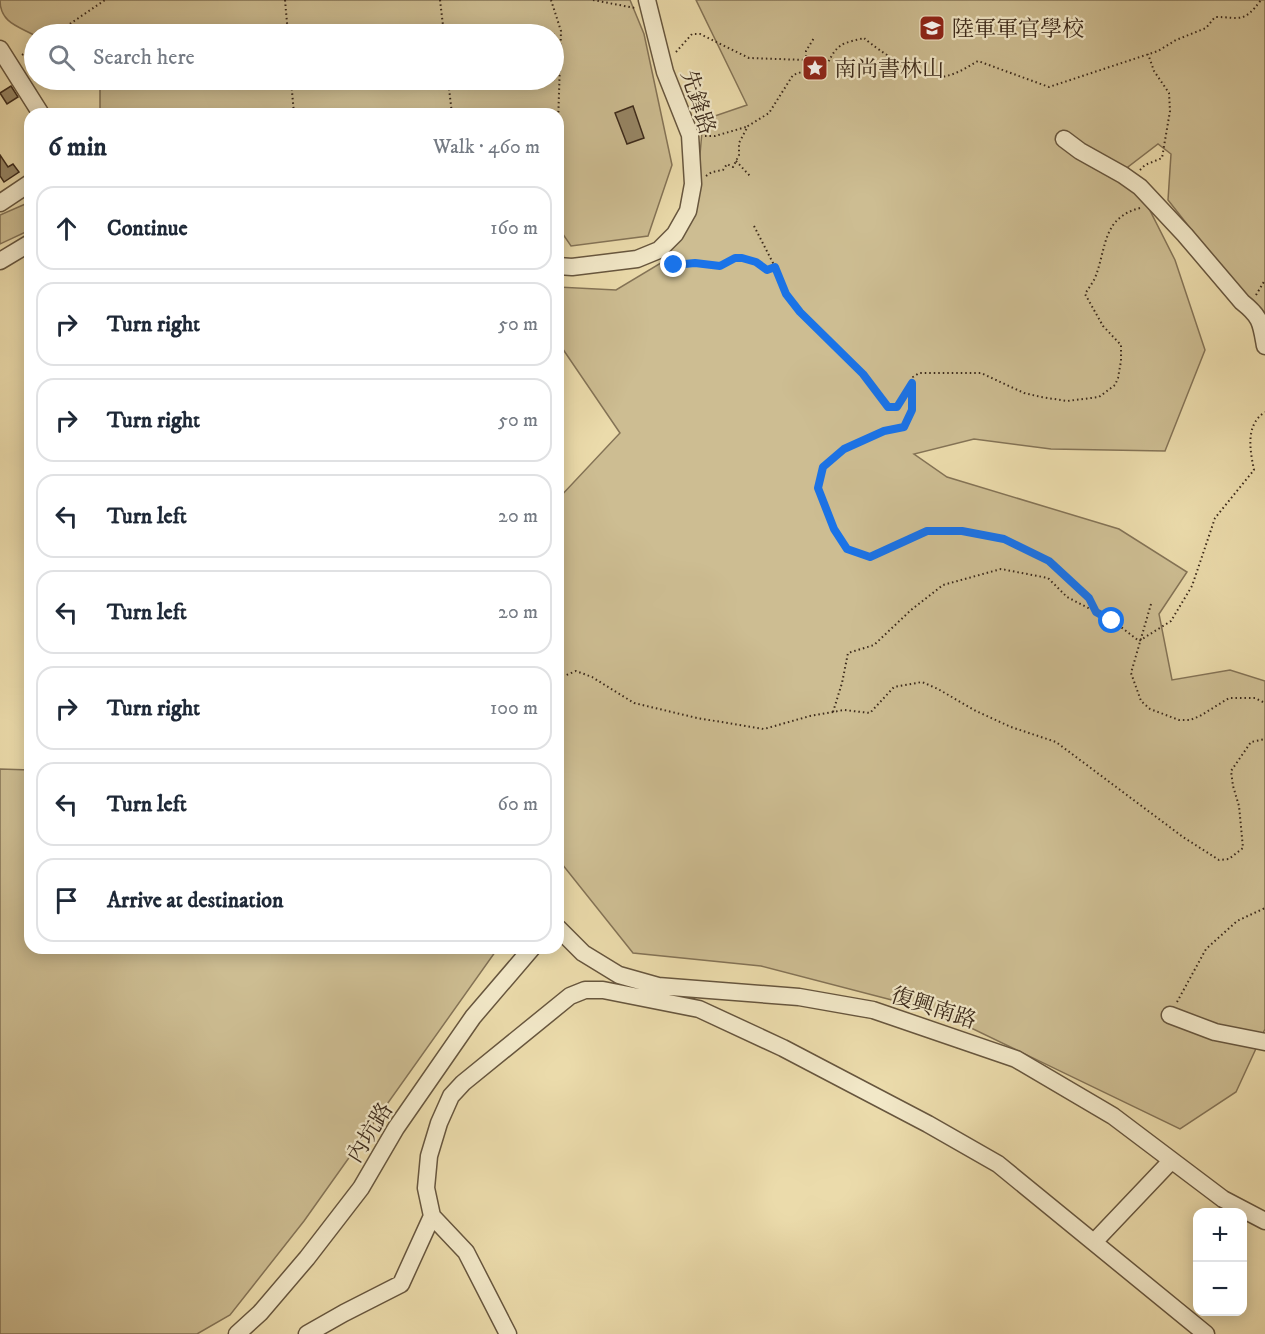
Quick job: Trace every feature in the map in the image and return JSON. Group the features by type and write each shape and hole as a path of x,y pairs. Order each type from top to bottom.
{"street":[{"name":"先鋒路","path":"564,266 637,259 659,250 675,234 688,212 693,184 690,135 665,72 648,2"},
{"path":"0,49 24,86"},
{"path":"26,90 38,108"},
{"path":"1064,139 1080,151 1123,174 1153,200 1242,302 1256,312 1260,319 1265,346"},
{"path":"0,203 24,187"},
{"path":"0,261 24,247"},
{"name":"復興南路","path":"564,934 583,952 619,975 629,978 667,987 799,997 873,1010 1016,1059 1113,1116 1223,1199 1265,1221"},
{"name":"內坑路","path":"237,1334 260,1313 287,1282 361,1188 396,1128 473,1017 527,954"},
{"path":"508,1334 466,1252 432,1216 426,1188 429,1156 439,1123 452,1096 463,1083 570,996 585,990 603,990 699,1009 783,1048 928,1124 998,1164 1206,1334"},
{"path":"1170,1016 1215,1032 1265,1042"},
{"path":"1095,1241 1171,1161"},
{"path":"308,1334 344,1312 401,1284 432,1216"}],"path":[{"path":"70,24 105,0"},
{"path":"285,0 287,24"},
{"path":"440,0 443,24"},
{"path":"551,0 559,24"},
{"path":"593,0 634,8 648,2"},
{"path":"814,38 806,51 809,74 810,69 820,69 827,65 840,46 864,38 879,51 936,77 958,72 978,61 1048,87 1148,54 1206,28 1215,17 1236,19 1245,16 1252,13 1261,0"},
{"path":"665,72 674,54 692,34 700,34 749,58 806,60"},
{"path":"1140,187 1135,175 1145,165 1162,158 1170,111 1169,93 1154,71 1148,54"},
{"path":"690,135 716,136 748,126 769,113 793,75 807,70"},
{"path":"292,90 293,108"},
{"path":"449,90 451,108"},
{"path":"559,90 559,108"},
{"path":"693,184 712,172 723,170 727,164 733,167 739,143 748,126"},
{"path":"736,161 751,177"},
{"path":"1096,612 1089,598 1049,561 1004,539 962,531 927,531 870,557 847,549 834,529 818,488 823,467 844,449 884,431 904,427 912,410 913,377 919,374 981,373 1024,393 1067,400 1100,397 1115,385 1121,361 1120,345 1103,326 1085,294 1094,279 1112,225 1128,211 1145,207 1153,200"},
{"path":"754,226 786,294 800,312 863,374 888,407 897,407 912,383"},
{"path":"659,250 674,265 695,263 720,266 735,258 742,258 756,262 767,270 775,267"},
{"path":"1139,641 1171,621 1192,586 1215,518 1254,470 1250,433 1258,416 1265,412"},
{"path":"833,712 848,653 874,645 942,585 1001,569 1048,578 1067,597 1112,621 1139,641"},
{"path":"1150,604 1131,673 1141,701 1150,709 1179,720 1190,720 1229,698 1255,698 1265,703"},
{"path":"564,676 576,671 592,677 634,703 697,718 764,729 844,710 870,713 894,687 922,682 1011,727 1056,742 1183,837 1219,860 1229,859 1243,848 1239,806 1233,786 1232,771 1251,742 1265,739"},
{"path":"1170,1016 1206,949 1237,921 1265,908"}],"shaded area":[{"path":"0,0 630,0 644,34 672,165 648,236 571,246 564,236 564,108 100,108 100,90 564,90 564,24 24,24 24,30 6,18"},
{"path":"696,0 1265,0 1265,323 1168,200 1171,154 1158,144 1128,167 1175,260 1205,350 1165,451 1051,449 974,439 914,454 947,477 1119,529 1187,572 1159,614 1172,680 1230,670 1265,681 1265,1029 1236,1092 1180,1129 938,1012 761,966 633,953 564,867 564,493 620,433 564,351 564,287 616,290 661,263 695,212 703,120 747,105"},
{"path":"24,205 24,233 0,244 0,215"},
{"path":"0,769 24,770 24,954 494,954 304,1221 230,1315 197,1334 0,1334"}],"building":[{"path":"11,86 18,97 7,104 0,93"},
{"path":"633,106 644,138 627,144 615,113"},
{"path":"0,155 8,167 13,164 19,172 4,182 0,176"}],"place":[{"name":"陸軍軍官學校","path":"932,28"},
{"name":"南尚書林山","path":"815,68"}],"route":[{"path":"674,265 695,263 720,266 735,258 742,258 756,262 767,270 775,267 786,294 800,312 863,374 888,407 897,407 912,383 912,410 904,427 884,431 844,449 823,467 818,488 834,529 847,549 870,557 927,531 962,531 1004,539 1049,561 1089,598 1096,612 1112,621"}]}
